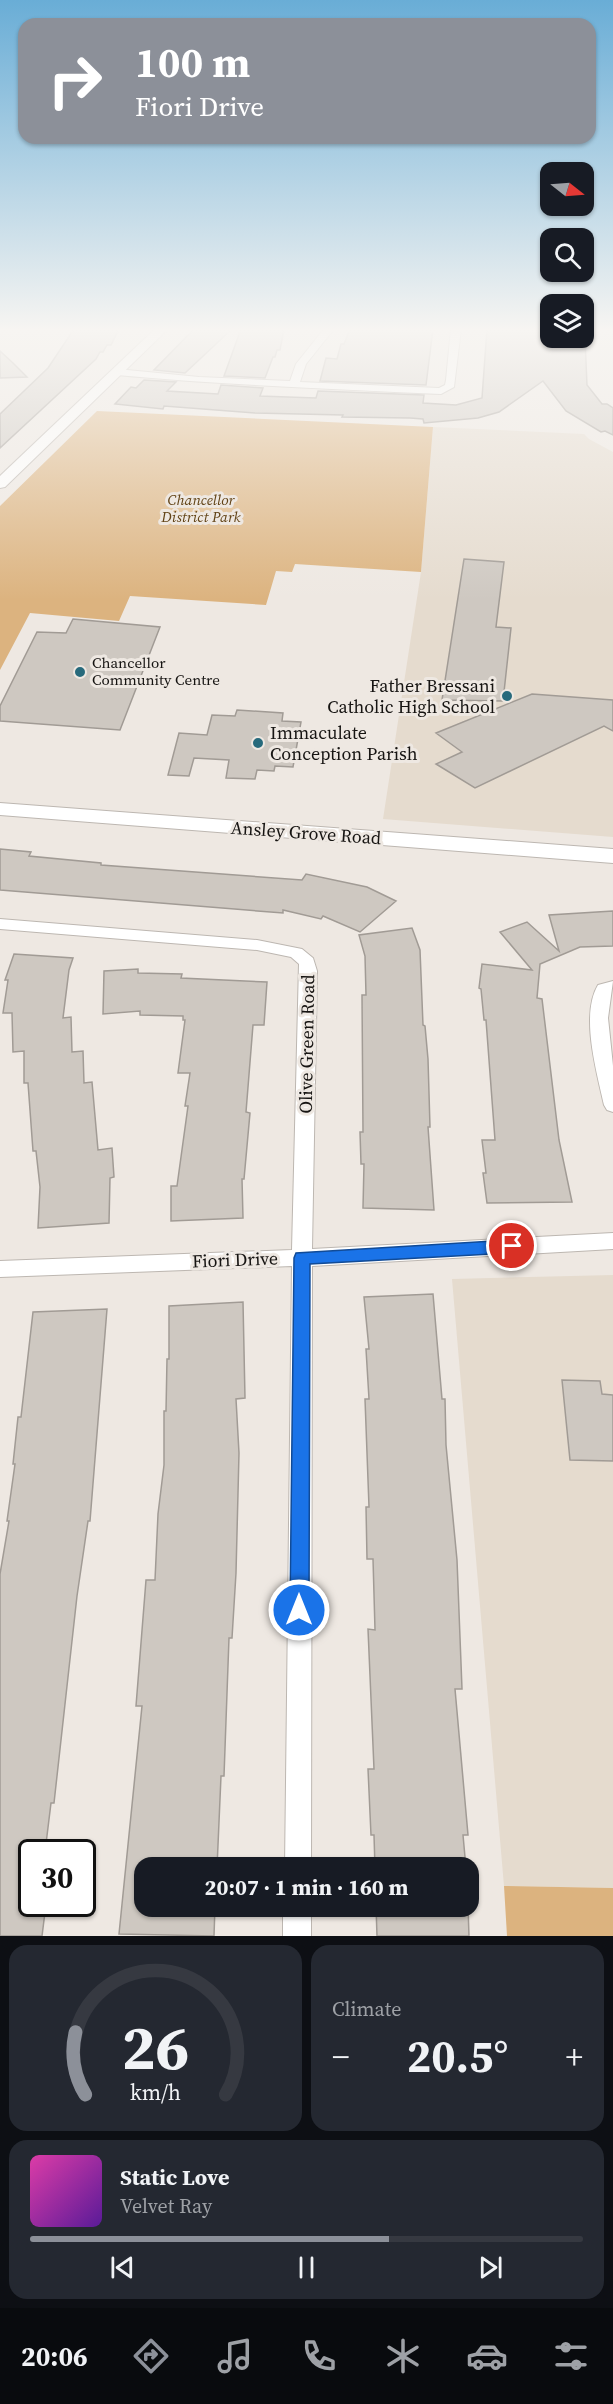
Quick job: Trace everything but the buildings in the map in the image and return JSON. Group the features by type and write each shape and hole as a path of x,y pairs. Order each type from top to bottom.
{"street":[{"path":"0,483 67,419"},
{"name":"Ansley Grove Road","path":"0,809 613,856"},
{"name":"Olive Green Road","path":"0,924 257,945 296,953 308,962 302,1258"},
{"path":"613,987 604,988 598,1009 602,1059 613,1105"},
{"name":"Fiori Drive","path":"0,1269 302,1258 613,1241"},
{"path":"297,1857 302,1258"},
{"path":"297,1917 297,1936"}],"shaded area":[{"name":"Father Bressani Catholic High School","path":"433,427 584,434 613,452 613,837 383,819 421,572"},
{"path":"613,1275 613,1888 504,1886 452,1279"}],"green space":[{"name":"Chancellor District Park","path":"88,419 272,419 433,427 421,572 295,564 292,572 276,571 266,605 130,596 119,621 30,613 0,670 0,506"},
{"path":"504,1886 613,1888 613,1936 507,1936"}],"place":[{"name":"Chancellor Community Centre","path":"80,672"},
{"name":"Father Bressani Catholic High School","path":"507,696"},
{"name":"Immaculate Conception Parish","path":"258,743"}],"route":[{"path":"299,1610 302,1258 512,1246"}]}
